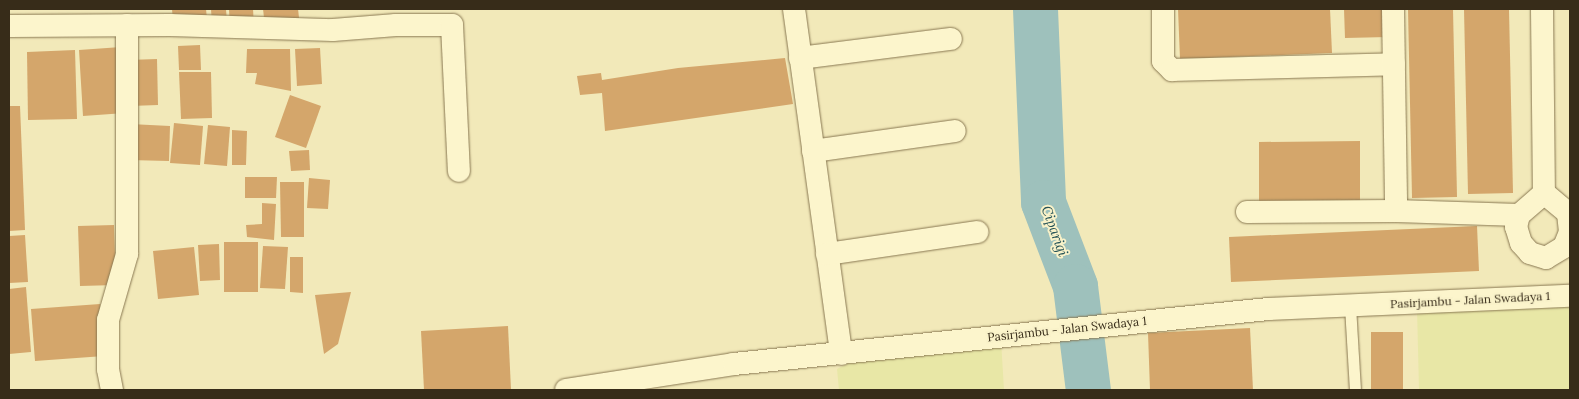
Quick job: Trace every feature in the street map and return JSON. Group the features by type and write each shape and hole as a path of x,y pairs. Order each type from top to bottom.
{"street":[{"path":"794,9 841,354"},
{"path":"1163,9 1163,61 1172,70 1394,64"},
{"path":"1393,9 1396,210"},
{"path":"1247,212 1396,210 1519,215 1544,193 1542,9"},
{"path":"9,26 128,25 332,30 396,25 452,25 459,171"},
{"path":"112,390 108,369 108,320 127,254 128,25"},
{"path":"800,58 951,39"},
{"path":"813,151 955,132"},
{"path":"1519,215 1518,235 1530,252 1546,258 1564,247 1570,232 1568,213 1544,193"},
{"path":"827,254 977,232"},
{"name":"Pasirjambu - Jalan Swadaya 1","path":"566,390 601,387 734,364 1268,309 1570,296"}],"lane":[{"path":"1350,306 1354,390"}],"shaded area":[{"path":"1570,305 1570,390 1419,390 1417,308"},
{"path":"1001,340 1004,390 839,390 837,369 851,362"}],"building":[{"path":"172,9 206,9 207,19 173,21"},
{"path":"211,9 226,9 227,23 212,25"},
{"path":"229,9 253,9 254,27 230,27"},
{"path":"263,9 298,9 300,26 265,26"},
{"path":"1178,9 1330,9 1332,53 1180,59"},
{"path":"1344,9 1387,9 1388,37 1345,38"},
{"path":"1408,9 1453,9 1457,197 1412,198"},
{"path":"1464,9 1509,9 1513,193 1468,194"},
{"path":"200,45 201,70 179,70 178,46"},
{"path":"121,47 125,113 83,116 79,50"},
{"path":"320,48 322,84 297,86 295,49"},
{"path":"247,49 290,49 291,91 255,84 257,73 246,73"},
{"path":"75,50 77,119 28,120 27,52"},
{"path":"785,58 793,104 605,131 602,93 580,95 577,76 601,73 602,80 678,68"},
{"path":"157,59 158,105 130,106 128,60"},
{"path":"179,72 211,72 212,118 181,119"},
{"path":"290,95 321,106 306,148 275,137"},
{"path":"9,106 20,106 25,230 9,231"},
{"path":"174,123 203,126 200,165 170,163"},
{"path":"130,124 170,126 169,161 129,160"},
{"path":"208,125 230,127 227,166 204,164"},
{"path":"232,130 247,131 246,165 232,165"},
{"path":"1360,141 1360,204 1259,205 1259,142"},
{"path":"309,150 310,170 291,171 289,151"},
{"path":"245,177 277,177 276,198 245,198"},
{"path":"309,178 330,180 328,209 307,208"},
{"path":"280,182 304,182 304,237 281,237"},
{"path":"262,203 276,204 274,240 247,237 246,225 262,224"},
{"path":"114,225 116,285 80,286 78,226"},
{"path":"1477,226 1479,271 1231,282 1229,237"},
{"path":"25,235 28,282 9,283 9,236"},
{"path":"224,242 258,242 258,292 224,292"},
{"path":"219,244 220,280 200,281 198,245"},
{"path":"263,246 288,247 285,289 260,288"},
{"path":"194,247 199,295 158,299 153,251"},
{"path":"290,257 303,257 303,293 290,292"},
{"path":"26,287 31,352 9,354 9,289"},
{"path":"351,292 338,344 324,354 315,295"},
{"path":"100,304 104,356 35,361 31,309"},
{"path":"508,326 511,390 424,390 421,331"},
{"path":"1250,328 1253,390 1150,390 1148,333"},
{"path":"1371,332 1403,332 1403,390 1371,390"}],"waterway":[{"name":"Ciparigi","path":"1035,9 1043,202 1075,286 1088,390"}]}
